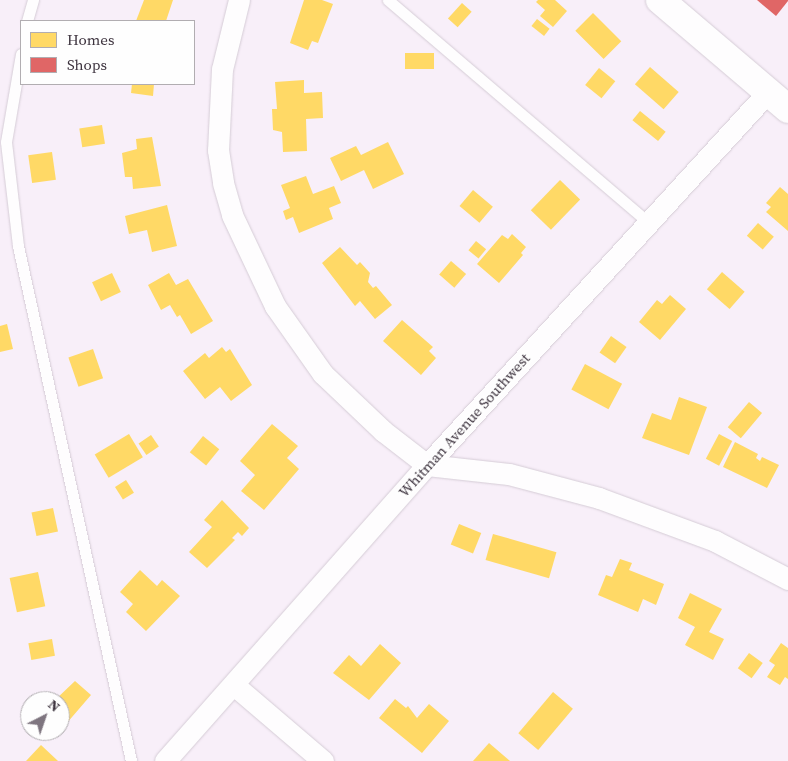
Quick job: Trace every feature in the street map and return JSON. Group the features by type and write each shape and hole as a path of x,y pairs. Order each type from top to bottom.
{"main road":[{"path":"660,0 778,101"}],"street":[{"path":"239,0 222,69 218,112 218,150 232,215 275,306 324,374 383,431 428,465 509,474 599,498 716,541 788,579"},
{"name":"Whitman Avenue Southwest","path":"165,761 428,465 649,223 778,101"},
{"path":"234,685 323,761"}],"lane":[{"path":"27,20 33,0"},
{"path":"388,0 649,223"},
{"path":"20,60 6,142 18,246 131,761"}],"building: Homes":[{"path":"144,0 173,0 166,20 136,20"},
{"path":"304,0 322,0 333,4 318,43 312,41 308,50 290,43"},
{"path":"538,0 555,0 567,11 553,27 540,16 545,10 536,2"},
{"path":"462,3 472,12 458,27 448,19"},
{"path":"593,13 621,41 604,59 575,31"},
{"path":"537,19 550,29 544,36 531,26"},
{"path":"405,53 434,53 434,69 405,69"},
{"path":"650,67 679,92 664,109 635,84"},
{"path":"599,68 615,81 601,98 585,85"},
{"path":"304,80 304,93 322,92 323,118 306,119 307,151 283,152 282,132 273,130 272,109 277,109 275,82"},
{"path":"132,85 154,85 153,96 131,93"},
{"path":"640,111 666,132 658,141 632,120"},
{"path":"102,125 105,144 82,147 79,129"},
{"path":"152,137 161,186 133,189 132,177 125,177 122,153 137,149 136,139"},
{"path":"388,142 404,174 373,189 364,170 341,181 330,158 356,146 361,155"},
{"path":"52,152 56,180 32,183 28,155"},
{"path":"306,176 313,194 334,186 341,203 329,208 333,219 299,233 293,217 286,220 283,211 290,208 281,185"},
{"path":"560,180 580,199 551,230 531,210"},
{"path":"780,187 788,194 788,231 766,212 771,207 766,203"},
{"path":"473,190 493,207 479,223 460,206"},
{"path":"167,205 177,246 152,252 147,230 129,234 125,216"},
{"path":"758,223 774,237 763,250 747,236"},
{"path":"512,234 526,247 521,253 523,255 499,283 477,264 502,235 508,239"},
{"path":"476,241 486,249 479,259 468,250"},
{"path":"340,247 357,265 360,262 370,273 368,282 373,288 376,286 392,305 375,319 360,301 355,306 322,263"},
{"path":"451,261 466,274 454,288 439,275"},
{"path":"722,272 745,292 730,309 707,289"},
{"path":"112,273 121,292 101,301 92,282"},
{"path":"169,273 176,285 188,279 213,321 191,334 180,315 177,317 170,305 161,310 148,285"},
{"path":"670,295 686,309 660,340 639,322 657,300 662,304"},
{"path":"402,320 433,347 429,351 436,358 421,375 383,341"},
{"path":"7,324 13,349 0,352 0,326"},
{"path":"611,336 627,347 615,363 600,352"},
{"path":"222,347 226,352 230,349 252,385 231,401 220,387 205,399 183,371 205,353 209,358"},
{"path":"93,349 103,378 79,387 68,357"},
{"path":"585,364 622,384 608,409 571,390"},
{"path":"679,397 707,407 689,455 642,438 652,413 671,420"},
{"path":"749,402 762,413 741,438 728,427"},
{"path":"272,424 298,446 287,458 299,469 264,510 241,491 255,475 240,461"},
{"path":"129,434 143,457 109,478 95,455"},
{"path":"719,434 732,441 719,466 706,459"},
{"path":"151,435 159,447 146,455 139,443"},
{"path":"203,436 219,449 206,466 190,452"},
{"path":"735,442 758,454 756,458 760,461 762,457 779,465 767,488 723,467"},
{"path":"126,480 134,493 123,500 115,487"},
{"path":"222,500 249,528 242,536 238,532 232,538 235,540 207,568 189,552 212,527 204,520"},
{"path":"53,508 58,531 36,536 31,513"},
{"path":"459,524 481,533 473,553 451,544"},
{"path":"493,534 556,552 549,578 486,560"},
{"path":"620,559 632,563 629,570 664,584 656,605 643,599 638,612 598,595 606,575 612,577"},
{"path":"140,570 157,586 162,580 180,596 146,631 126,612 133,604 120,592"},
{"path":"38,572 45,606 17,612 10,578"},
{"path":"690,593 722,609 709,632 724,639 713,660 685,645 695,627 678,618"},
{"path":"52,639 55,656 31,660 28,643"},
{"path":"781,643 788,648 788,679 785,677 780,685 767,677 775,665 769,661"},
{"path":"380,644 401,663 369,700 333,673 349,655 361,666"},
{"path":"749,653 763,663 752,678 738,668"},
{"path":"75,681 91,695 70,719 70,691 64,691"},
{"path":"553,692 573,709 538,750 518,733"},
{"path":"395,699 406,708 408,706 417,718 429,704 449,721 422,753 379,718"},
{"path":"489,743 510,761 473,761"},
{"path":"41,745 58,761 26,761"}],"building: Shops":[{"path":"757,0 788,0 788,1 776,16"}]}
